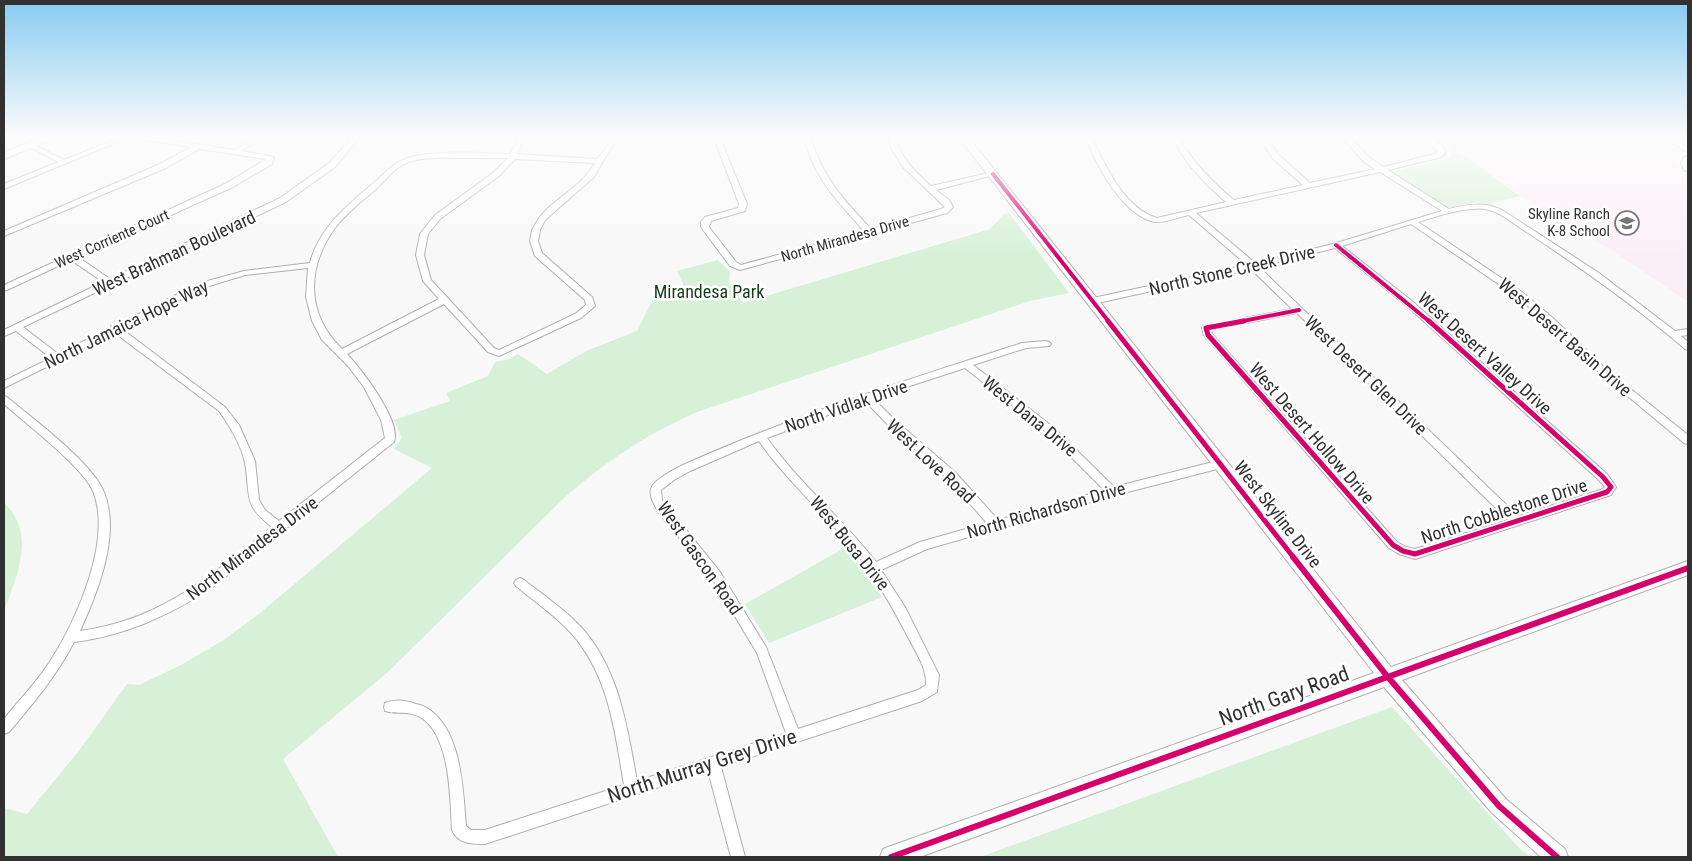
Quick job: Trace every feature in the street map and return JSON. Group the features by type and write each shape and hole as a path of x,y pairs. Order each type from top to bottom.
{"street":[{"path":"4,187 26,178"},
{"path":"4,234 137,178"},
{"name":"West Corriente Court","path":"4,288 242,178"},
{"name":"West Brahman Boulevard","path":"4,333 283,200 314,178"},
{"path":"384,178 334,224 325,237 312,265 309,287 315,321 340,354 443,301"},
{"path":"490,178 446,208 426,231 419,255 421,269 426,281 491,350 499,353 578,316 591,306 589,299 538,254 533,244 533,234 548,212 579,187 586,178"},
{"name":"North Mirandesa Drive","path":"733,178 743,204 742,209 708,219 705,222 705,227 733,264 740,268 944,211 949,207 930,189"},
{"path":"823,178 870,232"},
{"path":"920,178 930,189 975,178"},
{"name":"West Skyline Drive","path":"996,178 1387,676 1499,806 1534,839 1557,857"},
{"path":"1110,178 1142,215 1154,220 1335,178"},
{"path":"1205,178 1232,203"},
{"path":"1299,178 1307,185"},
{"path":"1394,178 1449,212"},
{"name":"North Stone Creek Drive","path":"1093,301 1253,266 1336,245 1468,207 1487,207 1498,211 1589,268 1636,303 1673,334"},
{"name":"West Desert Glen Drive","path":"1191,213 1253,266 1516,521"},
{"name":"West Desert Basin Drive","path":"1414,223 1519,294 1551,321 1603,371 1688,440"},
{"name":"West Desert Valley Drive","path":"1336,245 1410,304 1596,470 1611,487"},
{"path":"72,257 110,283"},
{"name":"North Jamaica Hope Way","path":"4,385 186,292 223,278 312,265"},
{"name":"West Desert Hollow Drive","path":"1299,310 1206,328 1208,335 1366,515 1393,545 1403,551"},
{"path":"17,327 56,357"},
{"path":"114,328 222,409 234,425 250,462 254,500 261,513 280,528"},
{"path":"1673,334 1688,332"},
{"path":"1673,334 1688,347"},
{"name":"North Vidlak Drive","path":"656,490 662,481 682,470 761,436 966,364 1025,345 1046,344"},
{"name":"North Mirandesa Drive","path":"71,637 100,634 149,619 205,587 390,439 390,431 378,402 355,368 340,354"},
{"name":"West Dana Drive","path":"966,364 984,381 1040,420 1079,456 1112,492"},
{"name":"West Love Road","path":"868,398 900,433 935,460 964,487 995,524"},
{"path":"4,399 86,473 98,492 104,515 103,545 84,608 71,637 53,667 4,728"},
{"name":"West Busa Drive","path":"761,436 786,470 834,520 874,568 896,600 933,675 932,688"},
{"name":"North Richardson Drive","path":"874,568 924,545 1112,492 1221,464"},
{"name":"North Cobblestone Drive","path":"1403,551 1415,554 1607,492 1611,487"},
{"name":"West Gascon Road","path":"656,490 657,500 662,510 716,574 762,651 794,736"},
{"name":"North Gary Road","path":"891,857 1688,568"},
{"path":"520,583 575,629 595,656 610,686 632,789"},
{"name":"North Murray Grey Drive","path":"390,707 410,707 422,712 435,724 446,743 454,767 459,830 469,837 485,838 922,695 932,688"},
{"path":"714,764 738,857"}],"shaded area":[{"path":"1494,178 1688,178 1688,302 1613,251 1520,196"}],"green space":[{"path":"1401,178 1495,178 1520,196 1488,204 1477,202 1447,207"},
{"name":"Mirandesa Park","path":"1009,213 1069,293 1030,301 700,411 663,428 629,448 565,497 388,672 283,759 338,857 4,857 4,808 27,814 78,752 127,684 139,685 181,665 222,641 260,613 432,468 394,449 402,438 394,420 450,401 446,393 488,376 495,362 509,359 518,354 547,374 586,351 637,331 653,299 688,295 677,271 718,260 730,272 729,283 743,303 990,229 1004,214"},
{"path":"4,503 14,515 20,528 22,541 18,569 4,611"},
{"path":"848,546 882,597 769,643 745,604"},
{"path":"1392,707 1521,850 1531,857 980,857"}],"cycle path":[{"path":"996,178 1387,676 1499,806 1557,857"},
{"path":"1299,310 1206,328 1208,335 1393,545 1403,551 1415,554 1607,492 1611,487 1603,477 1410,304 1336,245"},
{"path":"891,857 1688,568"}],"place":[{"name":"Skyline Ranch K-8 School","path":"1627,223"}]}
